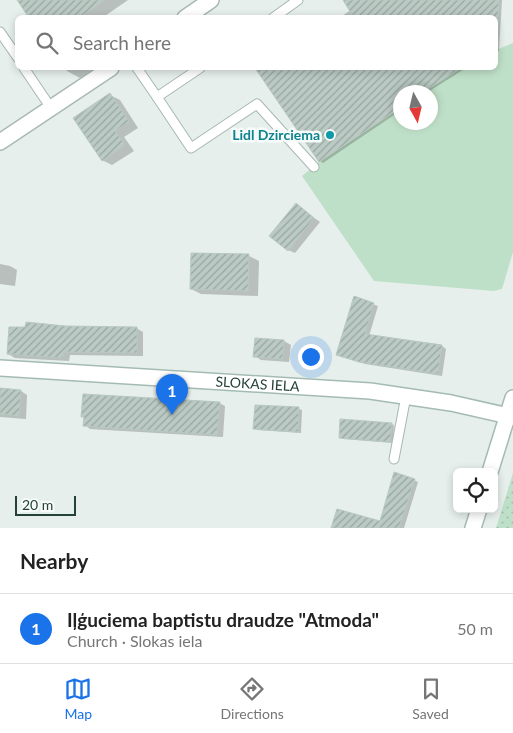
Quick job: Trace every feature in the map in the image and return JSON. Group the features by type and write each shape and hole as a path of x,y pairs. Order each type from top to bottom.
{"street":[{"path":"190,15 212,0"},
{"path":"0,142 108,70"},
{"name":"SLOKAS IELA","path":"0,368 370,391 451,403 511,416"},
{"path":"492,468 511,416 513,398"},
{"path":"473,528 478,513"}],"lane":[{"path":"277,15 298,0"},
{"path":"0,32 15,54"},
{"path":"25,70 51,108"},
{"path":"138,70 191,148 257,104 314,167"},
{"path":"157,98 197,70"},
{"path":"394,458 406,396"}],"green space":[{"path":"513,43 513,252 502,289 494,291 374,281 302,176 319,162 393,113 393,130 438,130 438,85 434,85 458,70 498,70 498,49"},
{"path":"513,473 513,528 496,528"}],"building":[{"path":"17,0 105,0 83,15 27,15"},
{"path":"343,0 499,0 498,18 498,15 352,15"},
{"name":"Lidl Dzirciema","path":"256,70 458,70 434,85 393,85 393,113 319,162"},
{"path":"110,93 129,122 115,131 125,145 102,161 73,118"},
{"path":"296,203 314,218 288,251 269,236"},
{"path":"191,253 249,254 248,291 190,289"},
{"path":"354,296 374,303 365,334 442,345 438,374 359,362 336,355"},
{"path":"26,322 65,326 137,327 137,353 63,352 63,358 7,354 9,327 25,327"},
{"path":"255,338 284,340 283,359 253,357"},
{"path":"0,388 21,390 19,416 0,414"},
{"path":"83,394 220,402 217,435 83,426 84,417 81,417"},
{"path":"255,405 299,407 298,432 253,429"},
{"path":"340,419 392,423 390,442 339,438"},
{"path":"394,472 415,479 399,528 331,528 337,509 380,521"}],"place":[{"name":"Lidl Dzirciema","path":"330,135"},
{"name":"Iļģuciema baptistu draudze \"Atmoda\"","path":"172,415"}]}
